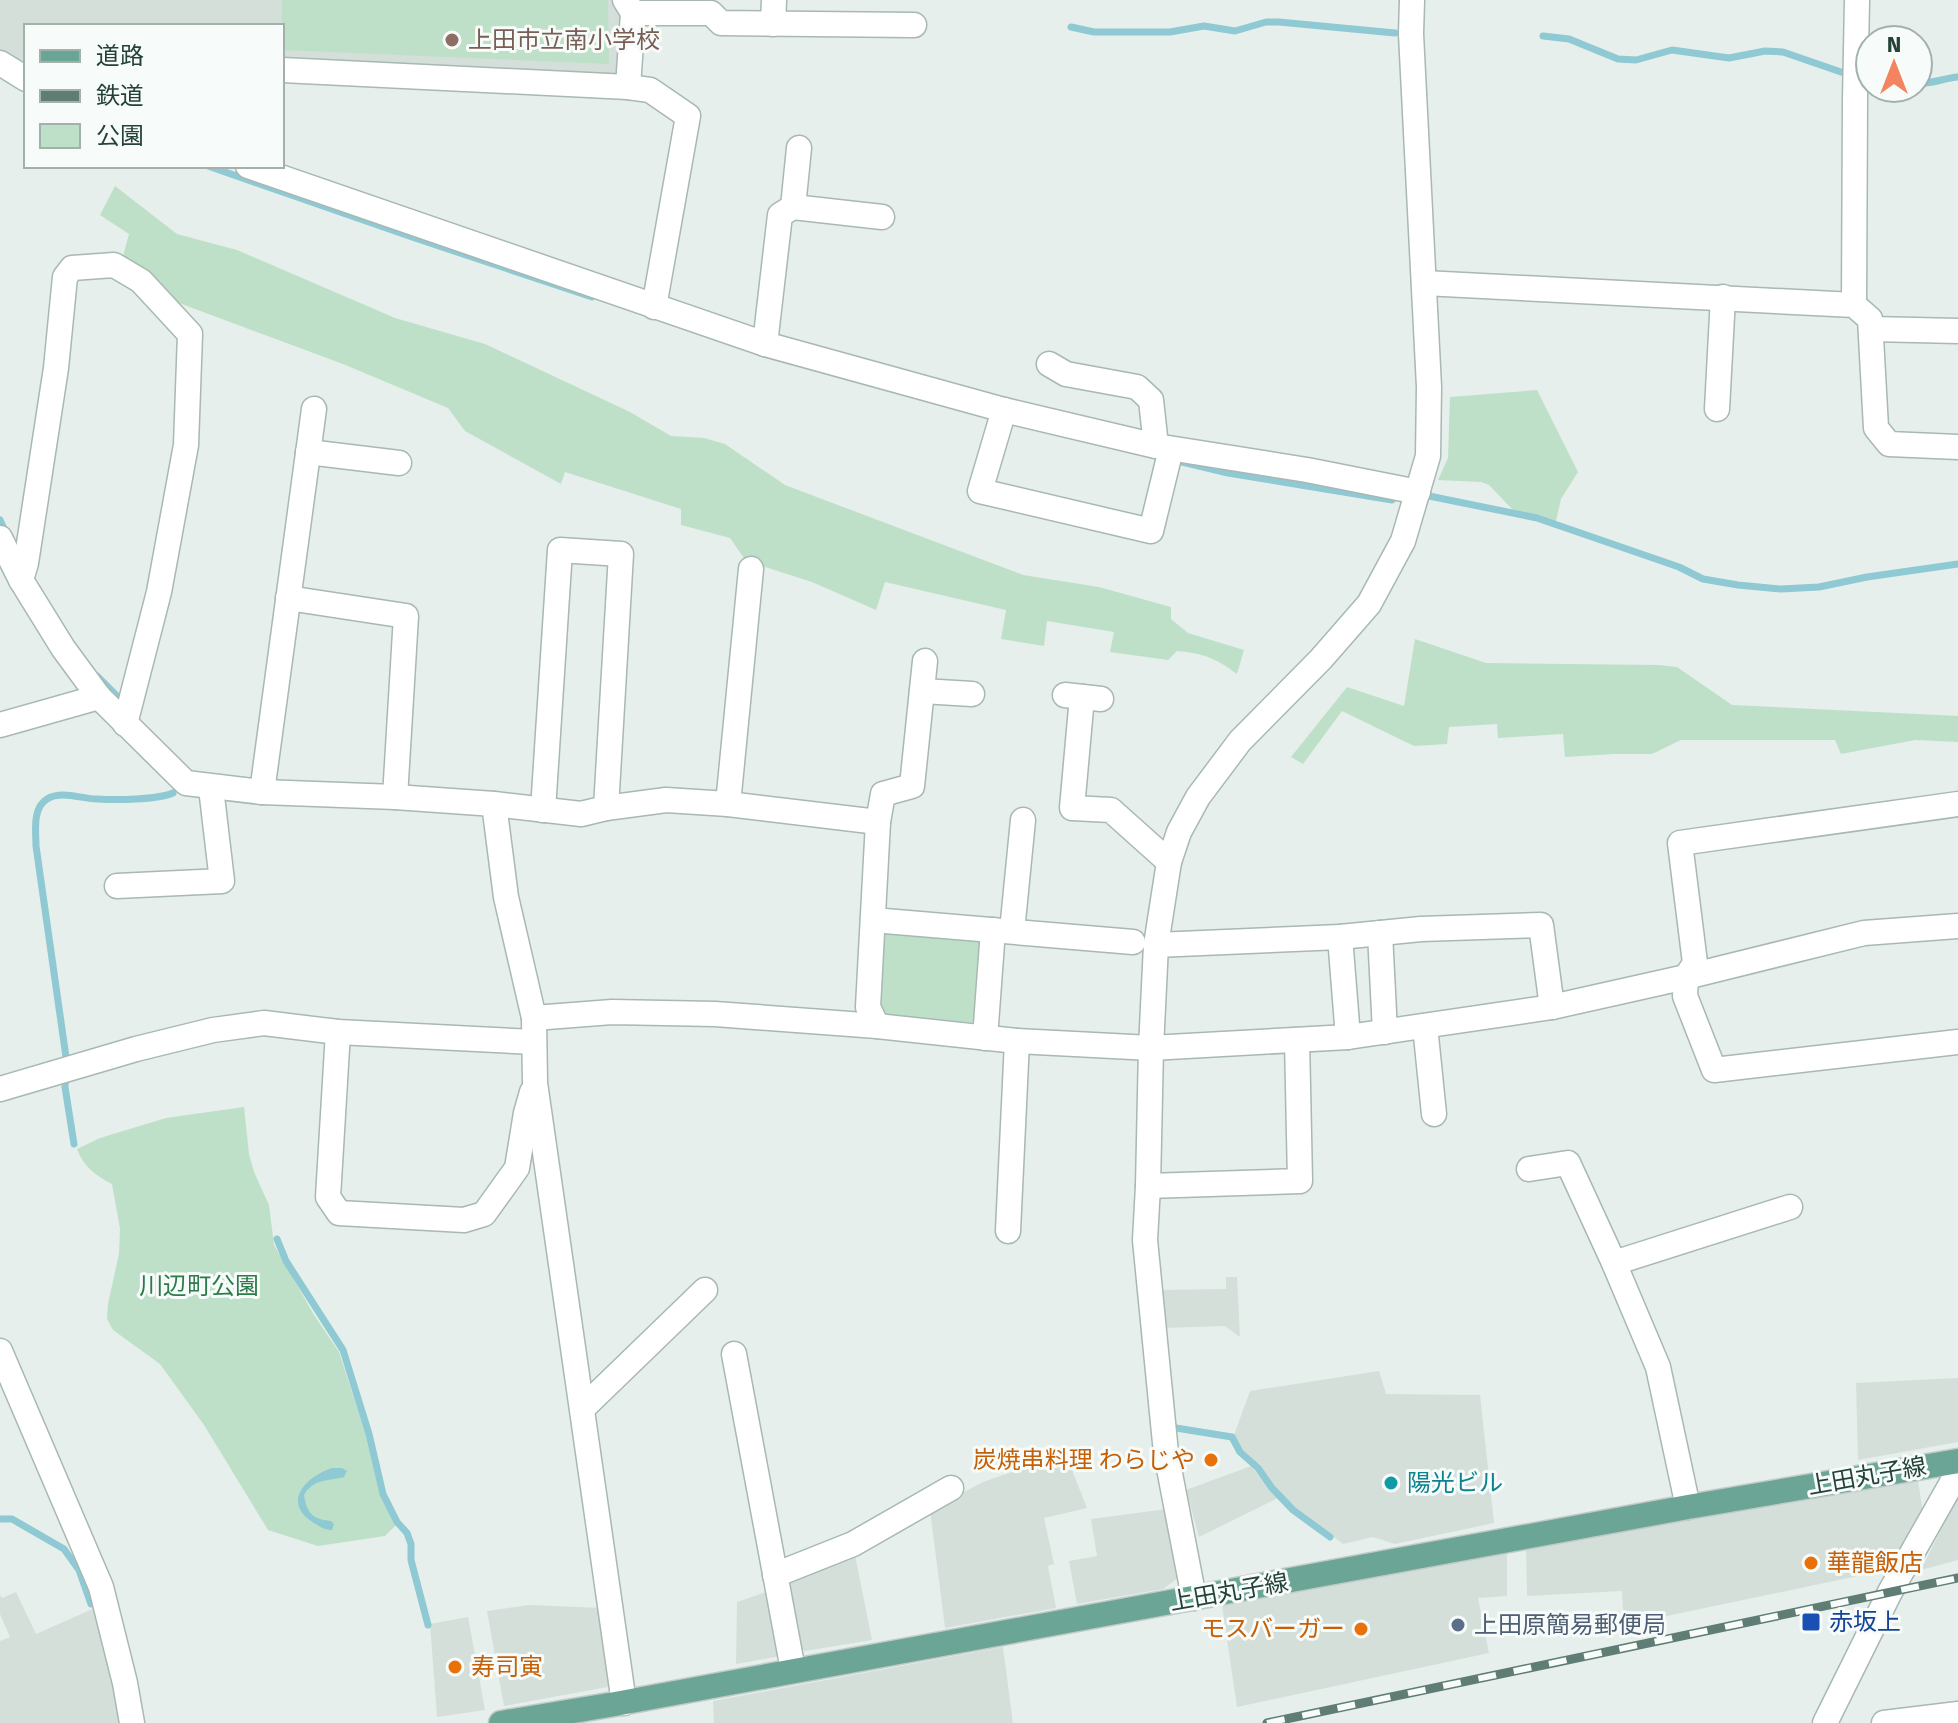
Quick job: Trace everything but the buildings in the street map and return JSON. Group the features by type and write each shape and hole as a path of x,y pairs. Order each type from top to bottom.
{"main road":[{"name":"上田丸子線","path":"501,1723 1688,1507 1958,1461"}],"street":[{"path":"1194,1598 1166,1453 1145,1240 1151,1048 1145,944 1179,832 1198,797 1240,741 1321,659 1369,604 1403,541 1418,492 1428,456 1429,387 1411,34 1412,0"},
{"path":"1854,305 1857,0"},
{"path":"628,87 629,6 711,13 721,23 773,12 914,25"},
{"path":"0,63 24,78"},
{"path":"284,70 650,90 688,116 654,307"},
{"path":"793,207 799,148"},
{"path":"254,168 765,344 1004,410 1163,448 1307,470 1418,492"},
{"path":"765,344 780,215 793,207 882,217"},
{"path":"21,580 56,368 65,277 72,268 114,265 141,281 190,334 186,445 159,592 125,724"},
{"path":"1424,283 1854,305 1870,319 1876,428 1889,444 1958,447"},
{"path":"1717,409 1723,297"},
{"path":"1871,329 1958,331"},
{"path":"1004,410 980,491 1151,531 1163,448 1151,400 1137,387 1066,374 1049,364"},
{"path":"262,792 314,409"},
{"path":"308,452 399,463"},
{"path":"0,538 21,580 63,648 99,697 186,783 262,792 494,804 581,814 666,800 728,804 878,822"},
{"path":"543,810 560,550 621,554 606,808"},
{"path":"728,804 751,569"},
{"path":"288,598 406,616 395,797"},
{"path":"877,1026 868,1007 878,822 883,794 912,786 925,661"},
{"path":"922,691 972,694"},
{"path":"0,725 99,697"},
{"path":"1083,697 1072,808 1111,810 1169,862"},
{"path":"117,886 222,881 211,788"},
{"path":"494,804 506,897 534,1030 535,1083 624,1703"},
{"path":"1958,804 1680,843 1695,963 1686,977 1685,996 1714,1070 1958,1042"},
{"path":"985,1038 1023,820"},
{"path":"873,920 1145,944 1541,925 1552,1007"},
{"path":"0,1089 136,1049 213,1030 264,1023 338,1032 534,1030 612,1012 715,1014 877,1026 1017,1041 1151,1048 1348,1037 1552,1007 1864,933 1958,926"},
{"path":"1380,933 1385,1032"},
{"path":"1340,937 1348,1037"},
{"path":"1425,1026 1434,1114"},
{"path":"338,1032 328,1197 339,1213 464,1220 484,1214 517,1168 526,1113 535,1083"},
{"path":"1148,1186 1300,1181 1297,1040"},
{"path":"1008,1231 1017,1041"},
{"path":"1529,1169 1568,1163 1658,1367 1688,1507"},
{"path":"1614,1263 1790,1207"},
{"path":"583,1408 705,1290"},
{"path":"0,1351 101,1587 132,1723"},
{"path":"734,1354 793,1670"},
{"path":"1825,1723 1890,1592 1958,1472"},
{"path":"775,1575 853,1544 951,1488"},
{"path":"1884,1723 1958,1714"}],"shaded area":[{"name":"上田市立南小学校","path":"0,0 616,0 624,12 620,77 284,64 284,24 24,24 24,64 0,53"},
{"path":"1226,1277 1237,1277 1240,1337 1225,1326 1162,1328 1160,1290 1226,1289"},
{"path":"1379,1371 1386,1394 1480,1395 1494,1523 1395,1544 1373,1537 1343,1544 1295,1508 1241,1448 1234,1435 1250,1391"},
{"path":"1958,1378 1958,1442 1858,1460 1856,1383"},
{"path":"1068,1460 1087,1508 1044,1518 1054,1564 1048,1566 1056,1608 945,1628 930,1510 983,1482 1012,1472"},
{"path":"1251,1466 1278,1498 1199,1537 1186,1490"},
{"path":"1918,1481 1924,1518 1891,1569 1624,1625 1622,1591 1527,1596 1526,1548"},
{"path":"1958,1497 1958,1560 1921,1570 1956,1499"},
{"path":"1167,1509 1183,1574 1163,1589 1077,1604 1069,1561 1097,1556 1091,1519"},
{"path":"854,1550 872,1640 805,1651 795,1646 784,1579"},
{"path":"1507,1552 1507,1596 1478,1598 1489,1653 1237,1707 1222,1606"},
{"path":"772,1590 780,1656 736,1664 737,1602"},
{"path":"16,1592 36,1634 97,1607 121,1723 0,1723 0,1641 10,1637 0,1614 0,1595 2,1598"},
{"path":"529,1605 603,1608 613,1686 504,1706 487,1611"},
{"name":"寿司寅","path":"468,1617 485,1710 437,1717 430,1624"},
{"path":"1003,1647 1013,1723 714,1723 713,1701"}],"green space":[{"path":"282,0 608,0 609,64 284,50"},
{"path":"115,186 177,234 237,250 395,318 485,344 630,412 671,436 704,438 725,444 785,485 1023,575 1099,587 1171,607 1171,619 1188,633 1244,650 1237,674 1215,660 1194,653 1177,651 1168,660 1110,652 1114,632 1047,621 1044,646 1001,639 1006,610 885,582 876,610 812,582 746,561 730,538 681,525 681,509 565,472 561,484 465,431 448,408 343,364 179,303 142,271 122,260 129,234 100,215"},
{"path":"1537,390 1578,472 1561,499 1556,521 1513,510 1489,485 1481,482 1438,480 1448,458 1450,397"},
{"path":"1415,639 1486,663 1677,667 1732,705 1958,716 1958,742 1915,740 1841,754 1835,740 1681,740 1652,754 1565,757 1563,734 1498,738 1497,724 1449,727 1447,744 1414,746 1342,711 1303,764 1291,757 1347,687 1404,706"},
{"path":"881,932 986,941 981,1011 971,1023 890,1018 878,1006"},
{"name":"川辺町公園","path":"244,1107 249,1154 269,1205 274,1245 339,1352 366,1435 380,1495 396,1525 385,1536 318,1546 268,1530 204,1425 160,1364 113,1330 107,1319 119,1254 120,1229 112,1184 91,1170 77,1149 100,1138 166,1118"}],"water":[{"path":"332,1468 347,1471 344,1477 316,1483 304,1495 312,1514 331,1521 334,1524 332,1530 321,1527 304,1515 298,1499 306,1484"}],"waterway":[{"path":"1071,27 1094,32 1170,32 1204,26 1235,31 1266,22 1279,22 1395,33"},
{"path":"1543,36 1569,39 1618,59 1636,60 1672,50 1729,58 1765,51 1783,52 1854,76"},
{"path":"1934,82 1958,77"},
{"path":"214,168 592,297"},
{"path":"1182,462 1228,473 1392,500"},
{"path":"1429,496 1537,518 1679,567 1703,579 1738,585 1781,589 1819,587 1958,564"},
{"path":"0,520 6,533"},
{"path":"97,676 118,697"},
{"path":"74,1144 65,1087 66,1057 36,846 37,814 42,803 59,795 125,799 173,793"},
{"path":"277,1239 286,1261 343,1350 369,1434 383,1494 411,1544 411,1560 428,1625"},
{"path":"1176,1428 1232,1437 1240,1452 1258,1468 1293,1510 1330,1537"},
{"path":"0,1519 12,1519 64,1549 79,1570 91,1604"}],"railway":[{"path":"1267,1723 1958,1578"}],"place":[{"name":"上田市立南小学校","path":"452,40"},
{"name":"炭焼串料理 わらじや","path":"1211,1460"},
{"name":"陽光ビル","path":"1391,1483"},
{"name":"華龍飯店","path":"1811,1563"},
{"name":"赤坂上","path":"1811,1622"},
{"name":"上田原簡易郵便局","path":"1458,1625"},
{"name":"モスバーガー","path":"1361,1629"},
{"name":"寿司寅","path":"455,1667"}]}
